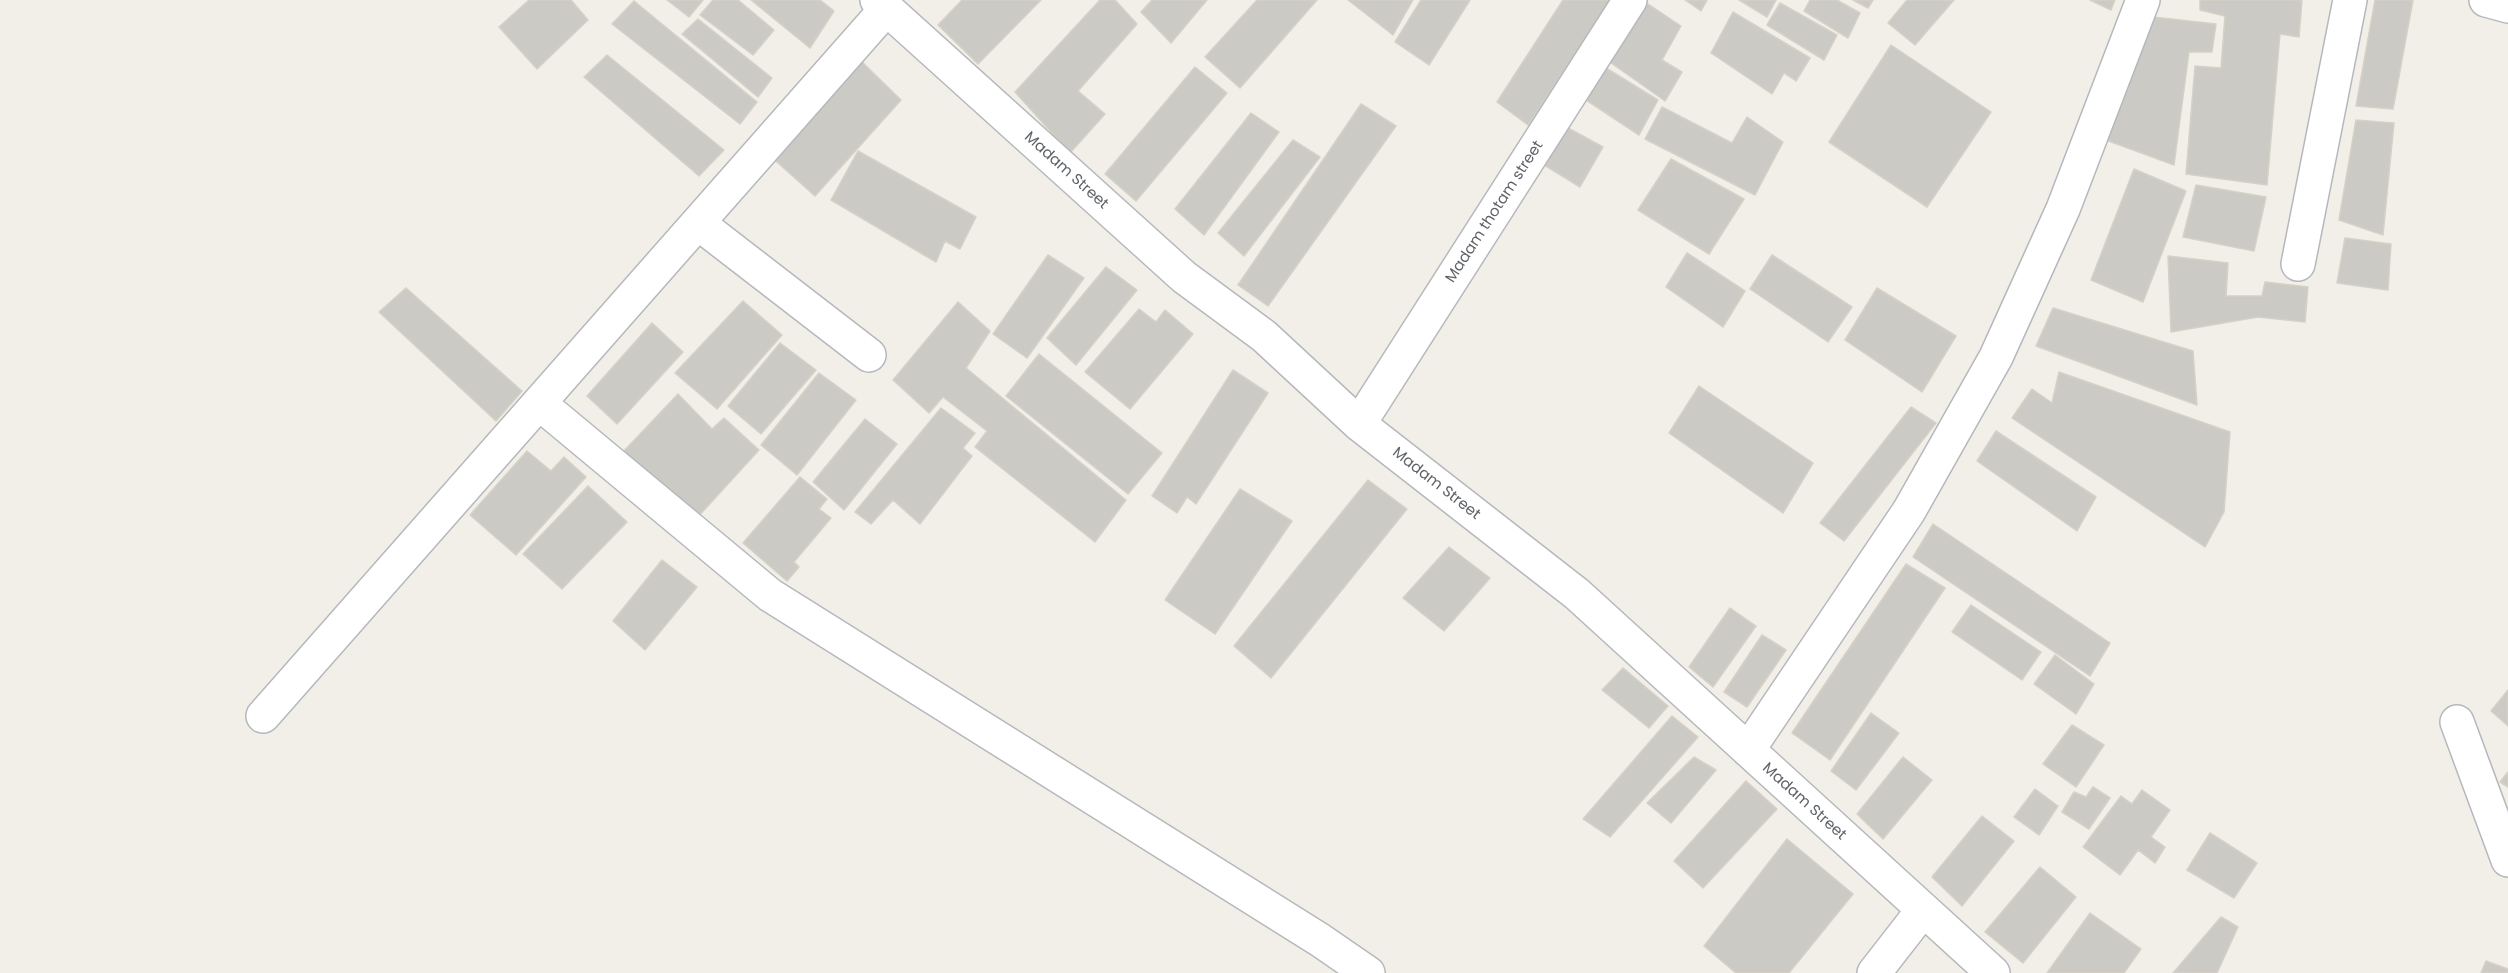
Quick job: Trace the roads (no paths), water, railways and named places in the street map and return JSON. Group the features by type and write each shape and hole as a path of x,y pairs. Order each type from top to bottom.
{"street":[{"name":"Madam thotam street","path":"1359,424 1630,0"},
{"path":"1748,750 1909,511 1996,357 2064,209 2144,0"},
{"path":"2298,264 2350,0"},
{"name":"Madam Street","path":"882,4 1184,277 1264,336 1359,424 1577,594 1993,973"},
{"path":"263,716 698,223 882,4"},
{"path":"698,223 869,355"},
{"path":"539,403 770,595 1310,934 1368,973"},
{"path":"2457,722 2508,860"},
{"path":"1874,973 1923,910"}]}
